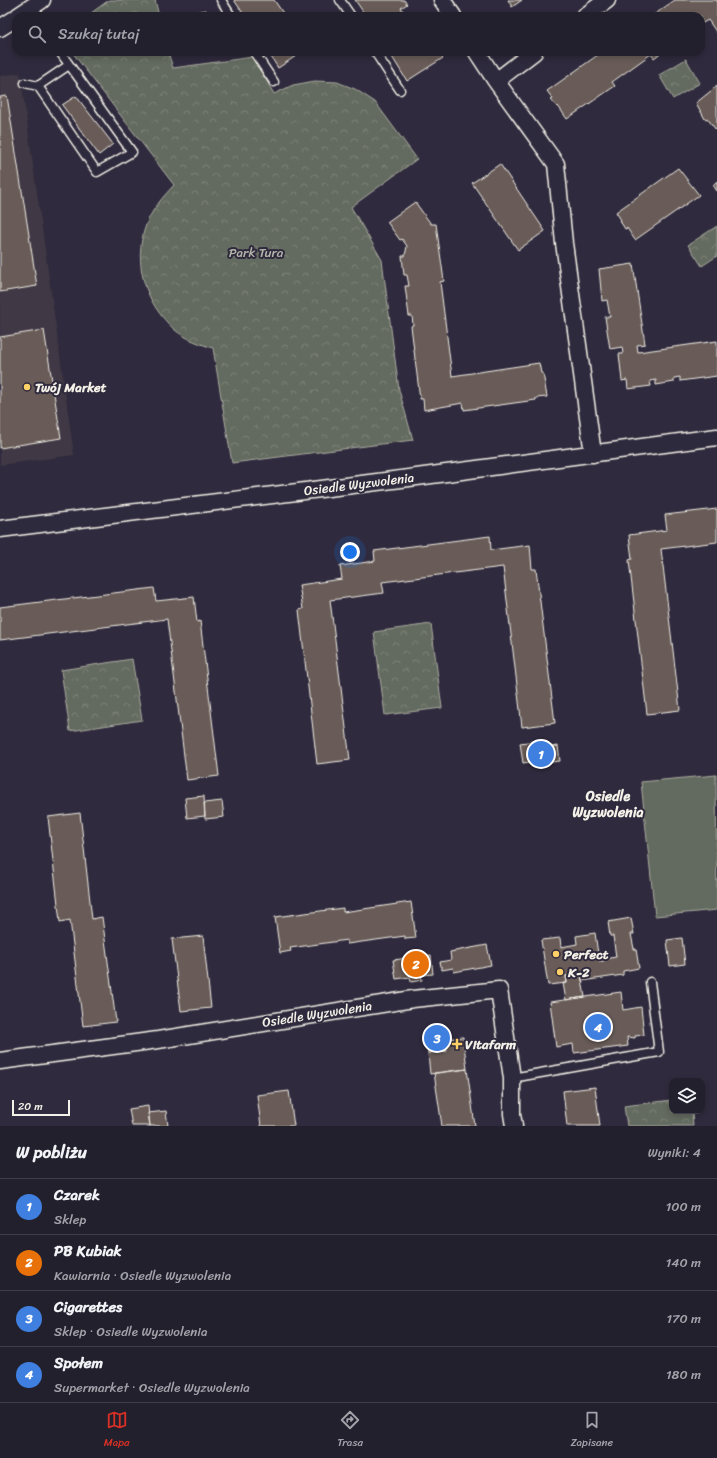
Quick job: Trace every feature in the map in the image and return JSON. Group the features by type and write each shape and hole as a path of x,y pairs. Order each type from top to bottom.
{"street":[{"path":"442,0 450,12"},
{"path":"590,12 607,0"},
{"path":"0,28 12,21"},
{"path":"480,56 556,164 593,454"},
{"path":"496,81 529,56"},
{"name":"Osiedle Wyzwolenia","path":"0,529 717,437"},
{"name":"Osiedle Wyzwolenia","path":"0,1061 158,1040 413,999 499,990 512,1078 512,1114 514,1126"}],"lane":[{"path":"221,0 228,12"},
{"path":"340,0 348,12"},
{"path":"25,83 38,86 97,172 132,152 63,56"},
{"path":"257,56 274,82"},
{"path":"378,56 400,90"},
{"path":"38,86 69,65"},
{"path":"512,1078 659,1052 650,982"}],"shaded area":[{"path":"20,73 74,455 0,465 0,76"}],"green space":[{"path":"109,0 155,0 158,12 92,12"},
{"name":"Park Tura","path":"75,56 169,56 173,68 253,57 274,94 293,85 315,81 337,82 355,89 375,102 417,159 351,207 382,260 399,390 413,440 232,463 213,348 188,339 175,330 165,320 149,295 141,268 140,253 142,239 148,219 174,185"},
{"path":"686,59 700,83 673,99 659,75"},
{"path":"717,226 717,256 702,266 688,245"},
{"path":"431,624 442,708 385,715 374,632"},
{"path":"132,659 142,720 70,731 61,670"},
{"path":"716,775 717,910 655,916 641,782"},
{"path":"669,1100 669,1114 692,1114 693,1126 627,1126 624,1106"}],"building":[{"path":"234,0 274,0 282,12 242,12"},
{"path":"355,0 404,0 407,4 401,8 404,12 363,12"},
{"path":"508,0 522,0 512,7"},
{"path":"675,0 717,0 717,33 708,20 705,22 705,12 658,12"},
{"path":"206,10 206,12 194,12"},
{"path":"270,56 296,56 278,68"},
{"path":"391,56 442,56 443,58 407,81"},
{"path":"596,56 648,56 612,82 615,86 567,119 558,106 557,107 551,100 553,99 547,91"},
{"path":"717,86 716,130 707,118 705,119 696,103"},
{"path":"7,96 37,286 0,292 0,97"},
{"path":"76,96 113,144 99,155 62,105"},
{"path":"500,164 545,231 518,250 472,183"},
{"path":"678,168 699,195 635,240 627,228 625,229 616,212"},
{"path":"717,181 717,191 713,185"},
{"path":"415,202 431,224 436,224 444,281 440,282 452,376 539,363 541,373 543,373 547,397 536,398 536,400 464,410 463,403 424,410 423,399 420,399 411,326 413,325 412,316 409,316 405,286 409,286 407,275 404,275 402,256 405,256 407,246 402,239 400,240 387,222"},
{"path":"633,264 645,344 637,345 638,352 717,341 717,376 680,381 680,377 674,378 674,382 656,385 656,380 650,381 651,386 628,389 627,380 622,381 619,354 623,354 622,347 610,349 605,317 610,317 607,300 602,301 599,269"},
{"name":"Twój Market","path":"44,330 61,438 0,448 0,337"},
{"path":"717,509 717,542 661,549 680,710 647,714 629,560 632,559 629,535 667,530 665,515"},
{"path":"490,536 491,550 530,545 532,569 536,569 555,723 522,727 503,567 382,582 384,593 330,600 350,760 317,764 299,610 303,609 299,585 342,579 340,566 375,561 374,551"},
{"path":"154,588 156,601 194,597 197,622 200,621 219,776 187,780 167,619 0,640 0,607"},
{"path":"542,740 543,748 558,746 560,761 543,763 542,760 523,763 520,743"},
{"path":"204,796 205,816 187,818 185,798"},
{"path":"222,801 224,817 205,819 204,803"},
{"path":"80,813 92,919 102,917 116,1022 83,1026 70,920 60,922 48,817"},
{"path":"411,902 416,938 405,939 405,936 347,944 347,940 290,948 291,951 280,953 275,917 343,908 343,912"},
{"path":"631,918 634,934 631,934 634,949 636,949 639,968 623,971 623,975 582,981 581,974 566,976 567,983 548,985 541,940 560,938 561,947 577,944 576,936 595,933 599,961 604,961 604,959 616,957 613,936 610,936 608,922"},
{"path":"203,936 211,1008 181,1011 172,939"},
{"path":"682,938 685,964 670,966 667,940"},
{"path":"487,945 491,965 454,972 453,968 442,970 440,962 451,960 450,952"},
{"path":"431,955 433,974 421,975 422,980 411,982 410,977 396,979 393,960"},
{"path":"581,974 585,997 566,1000 563,983 567,983 566,976"},
{"path":"621,992 623,1010 641,1007 644,1035 635,1036 635,1038 627,1037 628,1046 574,1053 573,1044 556,1047 550,1002"},
{"path":"444,1031 447,1051 428,1053 425,1033"},
{"path":"463,1037 467,1069 430,1074 428,1053 447,1051 445,1039"},
{"path":"467,1069 475,1126 442,1126 434,1073"},
{"path":"595,1087 600,1126 567,1126 563,1091"},
{"path":"289,1091 294,1126 261,1126 257,1095"},
{"path":"148,1106 150,1126 132,1126 129,1109"},
{"path":"166,1111 168,1126 150,1126 148,1113"}],"place":[{"name":"Twój Market","path":"27,387"},
{"name":"Czarek","path":"541,754"},
{"name":"Perfect","path":"556,954"},
{"name":"PB Kubiak","path":"416,964"},
{"name":"K-2","path":"560,972"},
{"name":"Społem","path":"598,1027"},
{"name":"Cigarettes","path":"437,1038"},
{"name":"Vitafarm","path":"457,1044"}],"district":[{"name":"Osiedle Wyzwolenia","path":"608,804"}]}
